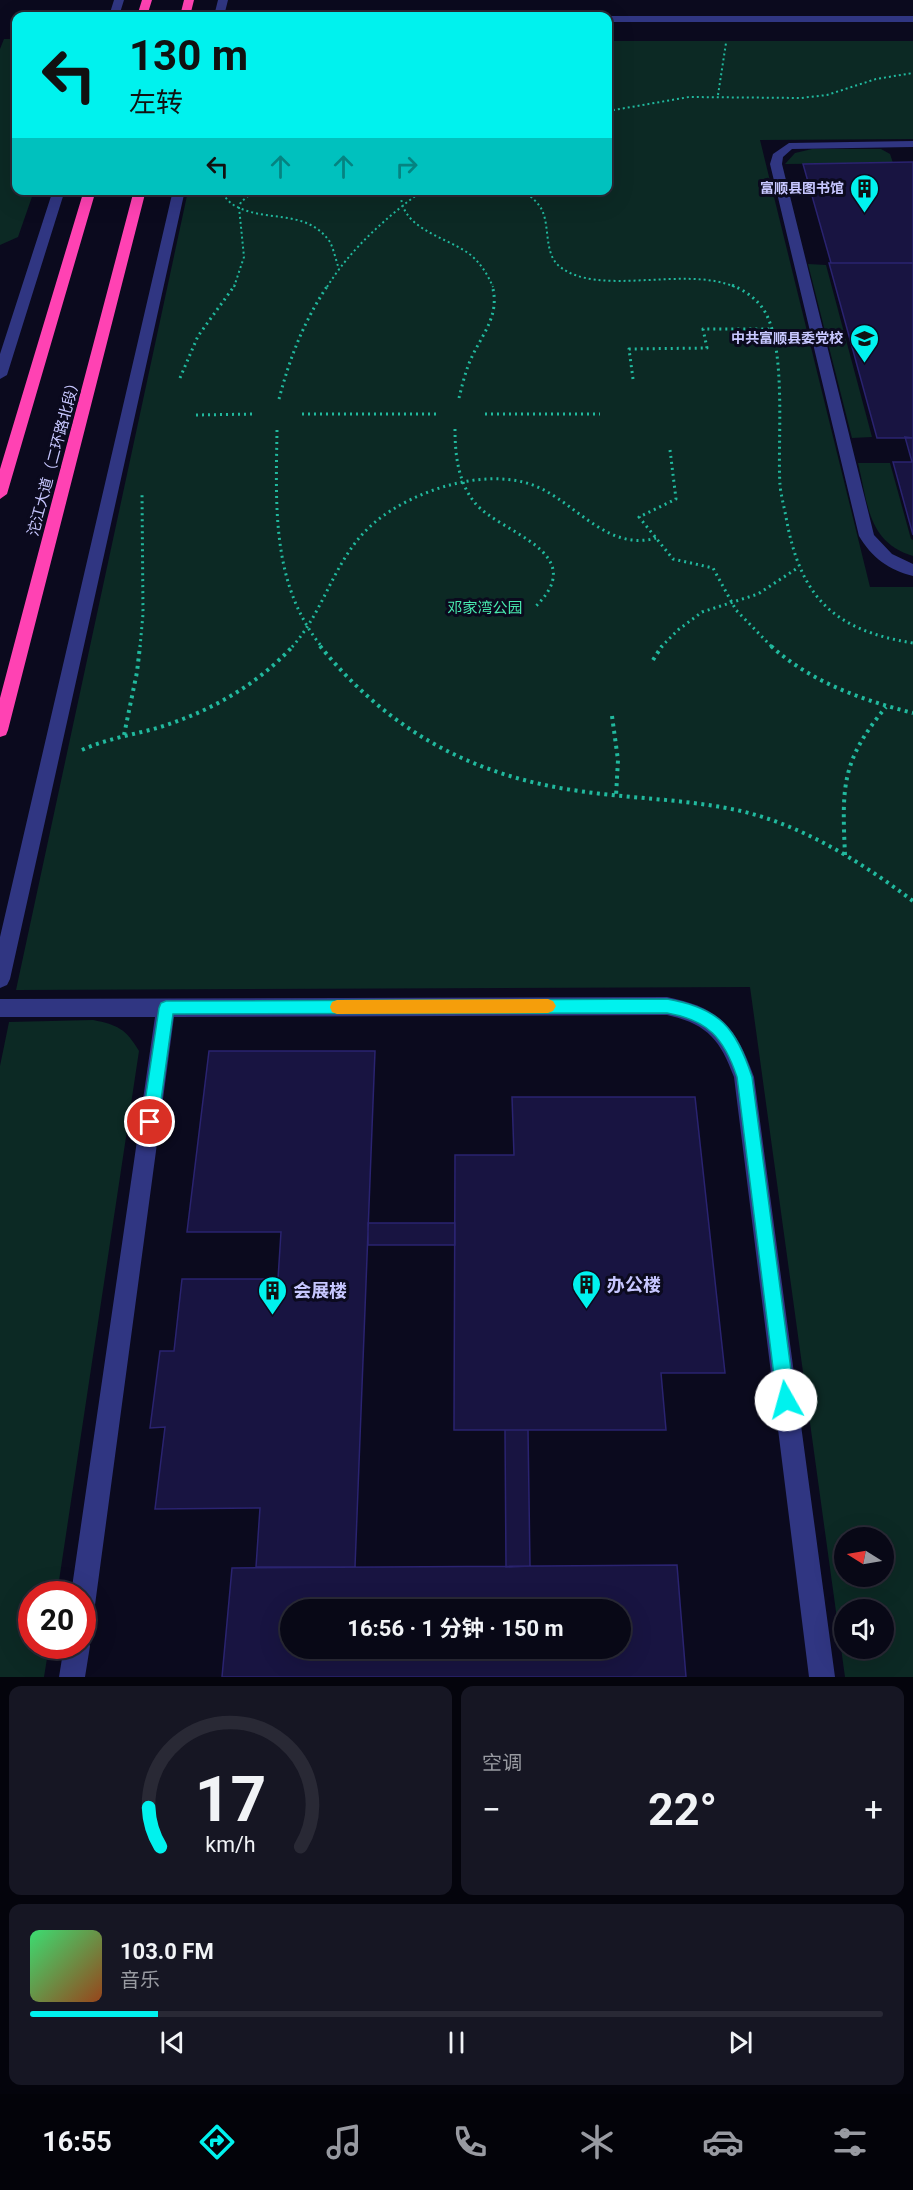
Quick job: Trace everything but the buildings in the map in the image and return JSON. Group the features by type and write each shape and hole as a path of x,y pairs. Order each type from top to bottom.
{"highway":[{"path":"0,494 89,195"},
{"name":"沱江大道（二环路北段）","path":"0,730 139,195"}],"street":[{"path":"612,19 913,19"},
{"path":"913,144 789,146 777,156 776,164 867,536 876,550 890,562 913,570"},
{"path":"0,375 57,195"},
{"path":"0,979 178,195"},
{"path":"0,1008 667,1006 686,1009 706,1018 722,1030 735,1048 744,1077 822,1677"},
{"path":"85,1581 166,1008"},
{"path":"72,1677 75,1659"}],"path":[{"path":"718,95 727,49 726,41"},
{"path":"612,110 658,100 718,95 793,98 819,96 876,79 913,73"},
{"path":"222,195 224,199 239,207 284,214 313,226 331,241 336,250 339,269"},
{"path":"180,378 198,336 226,302 242,267 245,244 238,214 241,202 249,195"},
{"path":"399,195 400,207 421,228 468,253 480,264 492,286 495,312 468,365 459,398"},
{"path":"279,399 298,336 309,312 356,247 416,195"},
{"path":"528,195 541,207 545,217 548,252 554,260 571,273 594,279 700,279 726,283 755,298 763,308 770,328 779,376 780,483 788,529 799,567 811,590 826,607 844,620 871,633 913,643"},
{"path":"633,379 629,349 707,348 703,329 770,328"},
{"path":"196,415 255,414"},
{"path":"302,414 437,414"},
{"path":"485,414 600,414"},
{"path":"455,429 458,468 463,484 478,506 489,516 534,542 544,550 550,561 552,584 545,598 534,608"},
{"path":"277,430 278,520 281,557 291,592 308,627 325,654 348,680 380,709 424,738 462,758 504,774 550,787 716,806 768,820 821,842 874,871 913,901"},
{"path":"670,450 676,499 639,518 673,559 712,568 732,603 753,629 794,665 827,684 886,707 913,713"},
{"path":"74,755 100,741 163,726 217,704 256,680 297,643 322,604 340,561 366,529 383,514 407,501 445,486 494,479 520,481 549,491 617,537 633,543 656,538"},
{"path":"124,735 137,672 142,631 145,588 141,524 144,481"},
{"path":"653,660 661,644 694,617 712,608 766,590 799,567"},
{"path":"845,855 843,790 847,766 857,744 886,707"},
{"path":"612,716 618,759 616,796"}],"green space":[{"path":"4,39 12,39 12,195 33,195 18,237 0,245 0,49"},
{"name":"邓家湾公园","path":"612,41 913,41 913,139 760,140 870,587 913,587 913,1677 845,1677 843,1659 894,1659 894,1599 834,1599 750,987 16,990 187,195 612,195"},
{"path":"812,149 881,149 890,154 893,163 785,164 795,153"},
{"path":"808,264 826,265 872,437 852,438"},
{"path":"858,463 890,463 913,540 913,556 898,550 878,531 868,506"},
{"path":"93,1020 120,1029 139,1051 59,1581 18,1581 18,1659 47,1659 44,1677 0,1677 0,1066 9,1022"}],"slow traffic":[{"path":"337,1007 548,1006"}],"place":[{"name":"富顺县图书馆","path":"865,214"},
{"name":"中共富顺县委党校","path":"864,364"},
{"name":"办公楼","path":"586,1310"},
{"name":"会展楼","path":"272,1316"}],"route":[{"path":"150,1122 166,1008 667,1006 686,1009 706,1018 722,1030 735,1048 744,1077 786,1400"}]}
